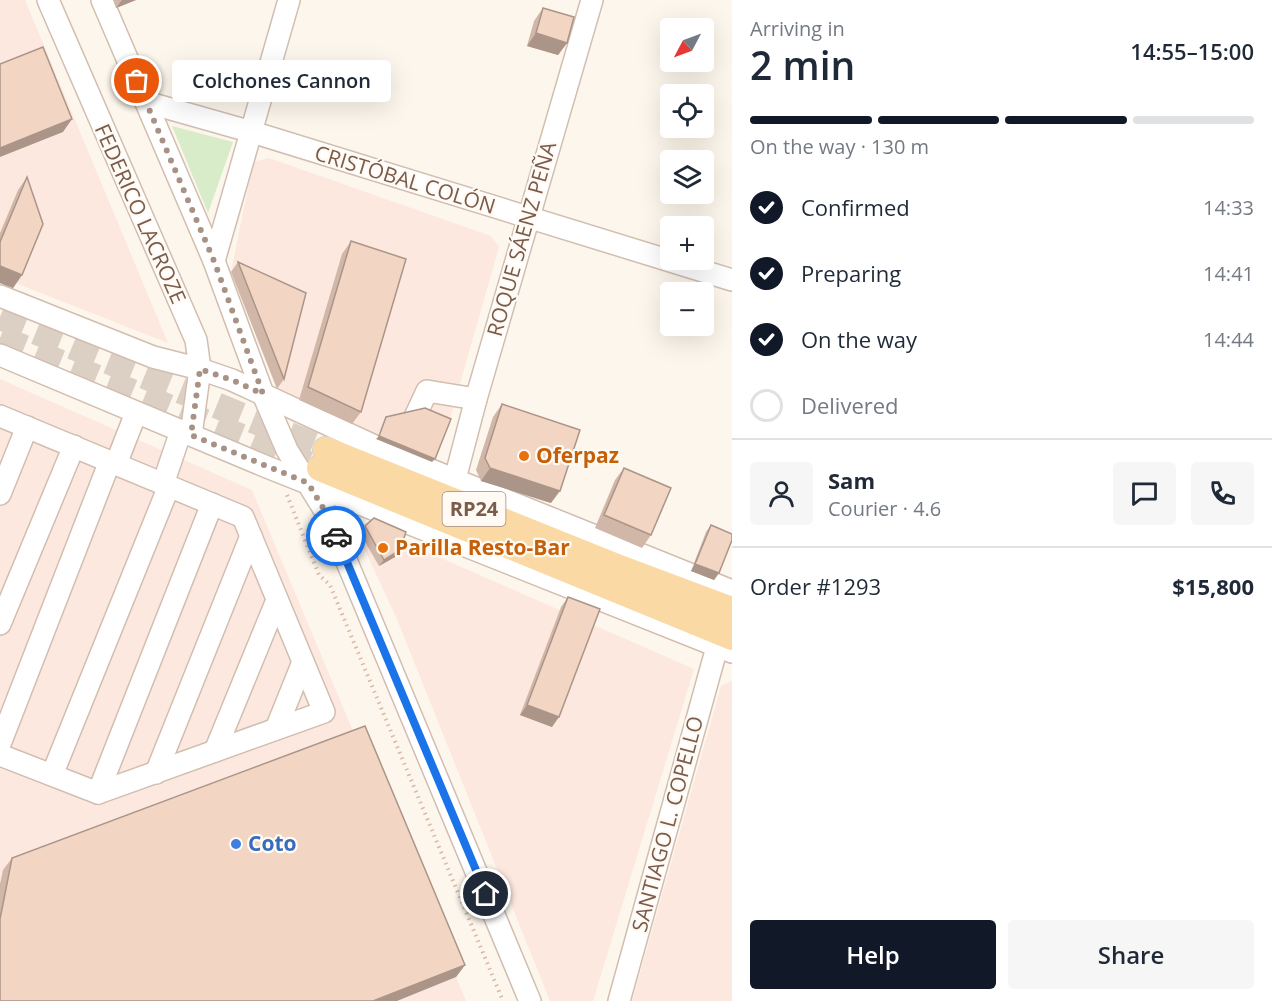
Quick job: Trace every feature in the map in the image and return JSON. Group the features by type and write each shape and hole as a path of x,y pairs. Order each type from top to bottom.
{"main road":[{"name":"RP24","path":"318,467 622,569 732,610"},
{"name":"RP24","path":"318,467 727,645"}],"street":[{"name":"FEDERICO LACROZE","path":"48,0 196,340 200,369 186,433 52,776"},
{"path":"102,0 214,261 263,394 287,450 318,467 334,531 530,1001"},
{"path":"214,261 289,0"},
{"name":"ROQUE SÁENZ PEÑA","path":"455,479 476,399 592,0"},
{"name":"CRISTÓBAL COLÓN","path":"146,102 252,132 732,280"},
{"path":"0,296 153,357 232,380 396,456 732,591"},
{"path":"0,355 186,433 318,467"},
{"path":"396,456 427,392 476,399"},
{"path":"0,744 113,462 136,413"},
{"path":"0,416 243,517 324,712 98,793 0,755"},
{"path":"0,494 27,427"},
{"path":"0,624 74,446"},
{"path":"98,793 212,504"},
{"path":"156,772 251,536"},
{"path":"215,751 277,600"},
{"name":"SANTIAGO L. COPELLO","path":"619,1001 727,645"},
{"path":"276,729 303,662"}],"path":[{"path":"284,489 319,574 330,585 503,1001"}],"shaded area":[{"path":"0,0 25,0 168,343 0,277"},
{"path":"269,158 491,236 499,247 449,422 432,462 277,389 231,272 253,162"},
{"path":"0,379 252,490 466,1001 0,1001"},
{"path":"361,523 694,669 593,1001 550,1001 396,617 357,533"},
{"path":"732,681 732,1001 632,1001 721,686"}],"green space":[{"path":"172,126 233,142 208,213"}],"building":[{"path":"543,8 574,17 567,43 536,33"},
{"path":"43,47 72,119 0,148 0,64"},
{"path":"27,177 43,224 22,275 0,266 0,242"},
{"path":"351,241 406,259 361,412 308,387"},
{"path":"238,262 306,293 284,379"},
{"name":"Oferpaz","path":"502,404 580,430 560,491 490,468 485,458"},
{"path":"425,408 451,419 435,459 379,436 386,417"},
{"path":"624,468 671,488 651,535 604,515"},
{"name":"Parilla Resto-Bar","path":"374,518 406,532 400,550 384,560 365,526"},
{"path":"711,525 732,534 732,540 719,573 695,564"},
{"path":"568,597 600,609 559,717 527,705"},
{"name":"Coto","path":"365,726 465,965 373,1001 0,1001 0,919 12,858"}],"tunnel":[{"path":"0,317 326,450"},
{"path":"0,338 308,464"}],"way so far":[{"path":"137,81 214,261 263,394 200,369 191,435 308,483 325,511 336,536"}],"place":[{"name":"Colchones Cannon","path":"137,81"},
{"name":"Oferpaz","path":"524,456"},
{"name":"Parilla Resto-Bar","path":"383,548"},
{"name":"Coto","path":"236,844"}],"route":[{"path":"336,536 486,894"}]}
